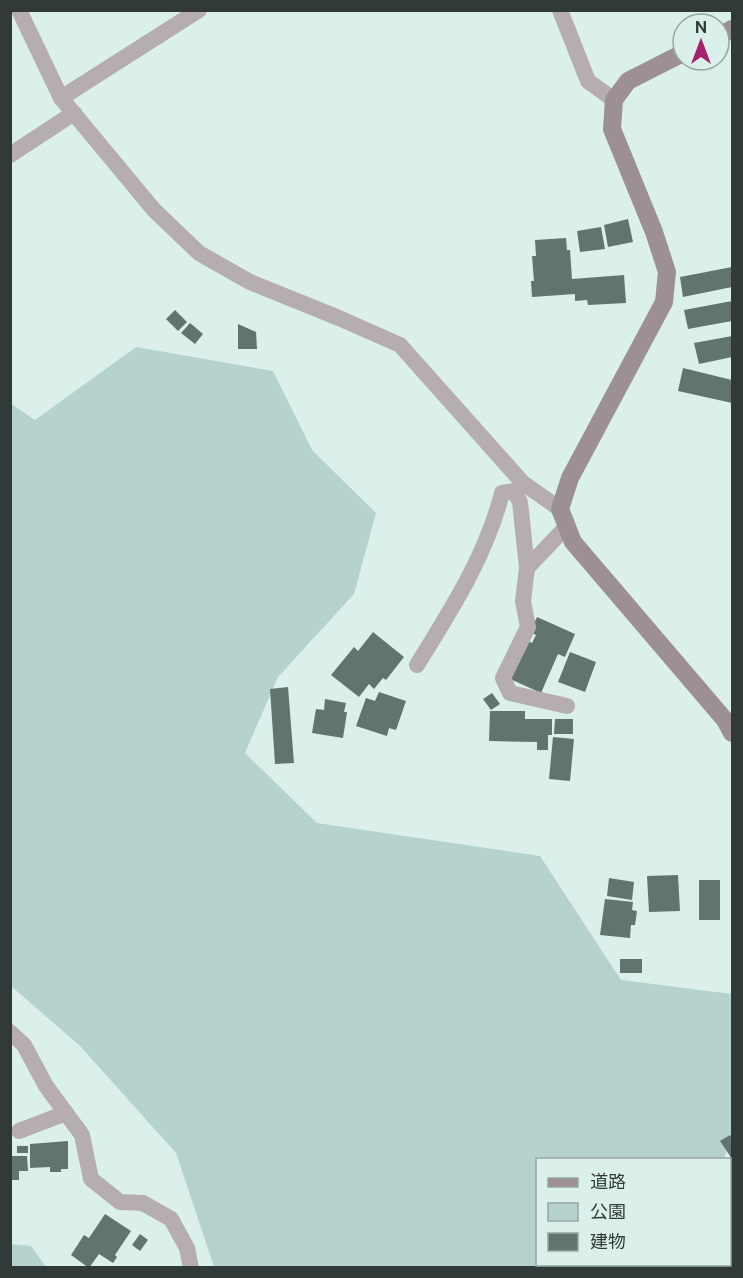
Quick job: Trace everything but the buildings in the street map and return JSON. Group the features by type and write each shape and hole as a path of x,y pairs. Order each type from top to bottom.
{"street":[{"path":"19,10 61,98 154,210 199,253 250,282 400,345 523,483 563,517 573,542 725,720 732,733"},
{"path":"61,98 200,10"},
{"path":"560,10 588,81 614,100"},
{"path":"527,568 563,517 570,477 664,302 667,272 654,232 612,129 614,100 628,81 671,59"},
{"path":"10,154 74,113"},
{"path":"417,665 472,571 496,517 502,493 514,491 520,502 527,568 523,601 528,627 503,678 510,693 567,706"},
{"path":"10,1032 24,1046 46,1086 82,1135 91,1179 120,1202 143,1203 171,1219 187,1248 191,1268"},
{"path":"19,1131 66,1113"}],"green space":[{"path":"136,347 273,371 312,450 376,513 354,594 278,677 245,753 317,823 540,856 621,980 732,994 732,1132 724,1158 536,1158 536,1266 731,1266 731,1197 732,1267 214,1267 176,1153 80,1046 11,986 10,403 35,420"},
{"path":"10,1244 31,1246 46,1267 11,1267"}]}
